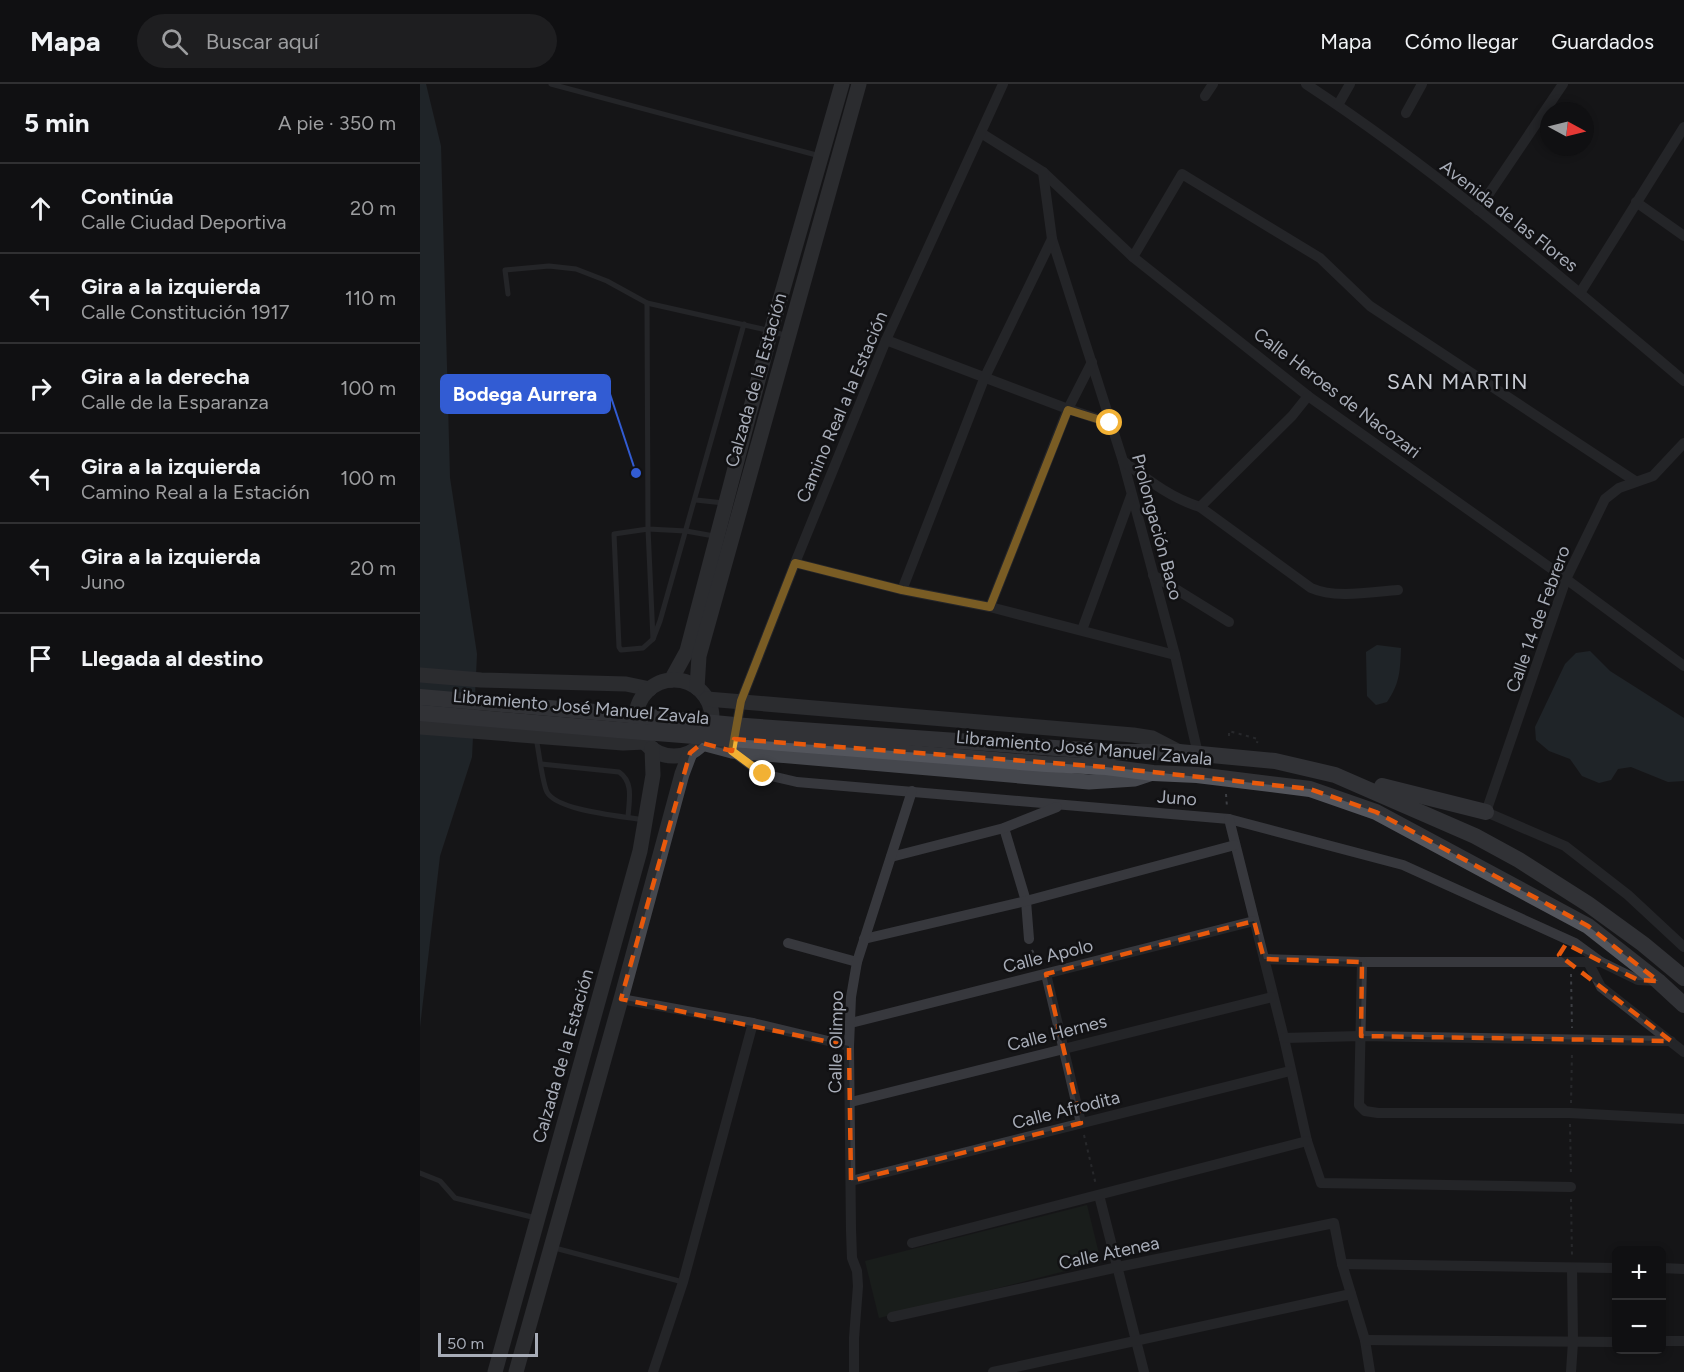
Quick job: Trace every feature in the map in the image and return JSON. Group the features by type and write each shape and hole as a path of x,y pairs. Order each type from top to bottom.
{"main road":[{"name":"Calzada de la Estación","path":"671,680 687,651 771,331 842,84"},
{"name":"Calzada de la Estación","path":"702,694 699,656 859,84"},
{"path":"420,675 481,680 626,684 650,689"},
{"path":"516,1372 682,774 696,748 709,733 712,722 711,710 702,694 689,683 671,680 660,683 642,698 637,721 639,732 649,745"},
{"path":"702,694 741,701 1133,735 1152,738 1179,752"},
{"name":"Libramiento José Manuel Zavala","path":"420,697 477,718"},
{"name":"Libramiento José Manuel Zavala","path":"420,714 619,722 741,739 1106,767 1153,773 1197,775 1310,789 1376,812 1588,926 1658,981 1684,1005"},
{"path":"420,727 477,718 536,736 649,745 670,756 741,739"},
{"name":"Libramiento José Manuel Zavala","path":"741,739 1113,752 1179,752 1275,761 1335,775 1475,836 1519,860 1588,904 1643,944 1684,978"},
{"name":"Calzada de la Estación","path":"495,1372 640,851 653,775 649,745"},
{"path":"1335,775 1486,812"}],"street":[{"name":"Camino Real a la Estación","path":"741,739 741,701 795,563 886,340 1003,84"},
{"path":"1205,96 1213,84"},
{"name":"Avenida de las Flores","path":"1306,84 1338,105 1478,210 1684,381"},
{"path":"1338,105 1350,84"},
{"path":"1406,113 1422,84"},
{"path":"1478,210 1562,84"},
{"path":"1580,293 1684,126"},
{"name":"Calle Heroes de Nacozari","path":"981,133 1043,172 1133,257 1308,396 1566,579 1684,666"},
{"name":"Prolongación Baco","path":"1043,172 1052,238 1123,460 1175,655 1198,754"},
{"path":"1133,257 1182,174 1320,258 1370,306 1635,481"},
{"path":"1636,202 1684,236"},
{"path":"902,590 984,379 1052,238"},
{"path":"886,340 984,379 1110,423"},
{"path":"990,607 1068,410 1092,362"},
{"path":"1200,507 1292,416 1308,396"},
{"name":"Calle 14 de Febrero","path":"1486,812 1566,579 1605,499 1619,488 1653,476 1684,442"},
{"path":"1123,460 1165,492 1200,507 1311,588 1322,593 1398,590"},
{"path":"1082,630 1131,496"},
{"path":"795,563 902,590 990,607 1175,655"},
{"path":"1153,575 1228,622"},
{"name":"Juno","path":"741,739 763,774 797,782 1229,819 1403,865 1575,944 1601,962 1638,980 1658,981"},
{"name":"Calle Olimpo","path":"854,1372 858,1286 857,1271 852,1258 851,1230 849,1046 851,997 857,962 912,791"},
{"path":"891,857 1004,828 1061,806"},
{"path":"1486,812 1564,846 1628,895 1684,947"},
{"path":"1229,819 1284,1038 1307,1141 1321,1183 1571,1187"},
{"path":"1004,828 1026,901 1029,939"},
{"path":"864,939 1026,901 1235,844"},
{"name":"Calle Apolo","path":"851,1023 1254,921"},
{"path":"788,943 857,962"},
{"path":"1264,959 1362,962 1601,962"},
{"path":"1362,962 1359,1105 1365,1111 1378,1113 1570,1113 1684,1119"},
{"path":"1588,962 1600,987 1684,1052"},
{"path":"1046,974 1081,1123"},
{"name":"Calle Hernes","path":"851,1102 1272,997"},
{"path":"621,999 753,1023 849,1046"},
{"path":"654,1372 683,1282 753,1023"},
{"path":"1284,1038 1361,1036 1671,1041"},
{"name":"Calle Afrodita","path":"851,1181 1290,1071"},
{"path":"912,1243 1307,1141"},
{"path":"1099,1195 1144,1372"},
{"name":"Calle Atenea","path":"892,1317 1118,1267 1334,1223 1342,1264"},
{"path":"1367,1372 1365,1340 1342,1264 1612,1268"},
{"path":"1571,1372 1574,1342 1572,1268"},
{"path":"1666,1268 1684,1269"},
{"path":"993,1372 1351,1294"},
{"path":"1365,1340 1612,1342"},
{"path":"1666,1341 1684,1341"}],"lane":[{"path":"551,84 821,157"},
{"path":"508,294 505,270 549,266 576,269 607,281 648,303 744,324 788,337"},
{"path":"648,303 648,529 652,639"},
{"path":"717,537 686,531 648,529 614,534 619,647 621,650 643,648 652,639 660,621 686,531 696,500 744,324"},
{"path":"696,500 725,503"},
{"path":"536,736 547,792 555,801 572,807 646,820"},
{"path":"541,764 619,772 625,776 629,786 628,817"},
{"path":"420,1173 440,1181 455,1198 538,1219"},
{"path":"550,1247 683,1282"}],"path":[{"path":"1229,736 1229,731 1258,740"},
{"path":"1226,793 1229,819"},
{"path":"1029,939 1034,955 1046,974"},
{"path":"1081,1123 1099,1195"}],"highlighted area":[{"path":"734,739 1106,767 1310,789 1376,812 1588,926 1658,981 1638,980 1566,944 1559,955 1671,1041 1361,1036 1362,962 1264,959 1254,921 1046,974 1081,1123 851,1181 849,1046 621,999 690,753 702,743 732,751"}],"shaded area":[{"path":"420,84 426,84 441,146 450,478 477,654 472,757 440,856 420,1027"},
{"path":"1377,645 1401,648 1400,670 1395,689 1387,702 1376,705 1367,696 1366,652"},
{"path":"1590,651 1610,671 1684,718 1684,781 1668,782 1631,767 1618,769 1611,780 1599,783 1582,776 1570,759 1549,751 1536,740 1535,727 1565,664 1576,653"},
{"path":"1087,1205 1101,1262 879,1318 865,1261"}],"place":[{"name":"Bodega Aurrera","path":"636,473"}],"district":[{"name":"SAN MARTIN","path":"1458,382"}],"route":[{"path":"763,774 732,751 741,701 795,563 902,590 990,607 1068,410 1110,423"}]}
